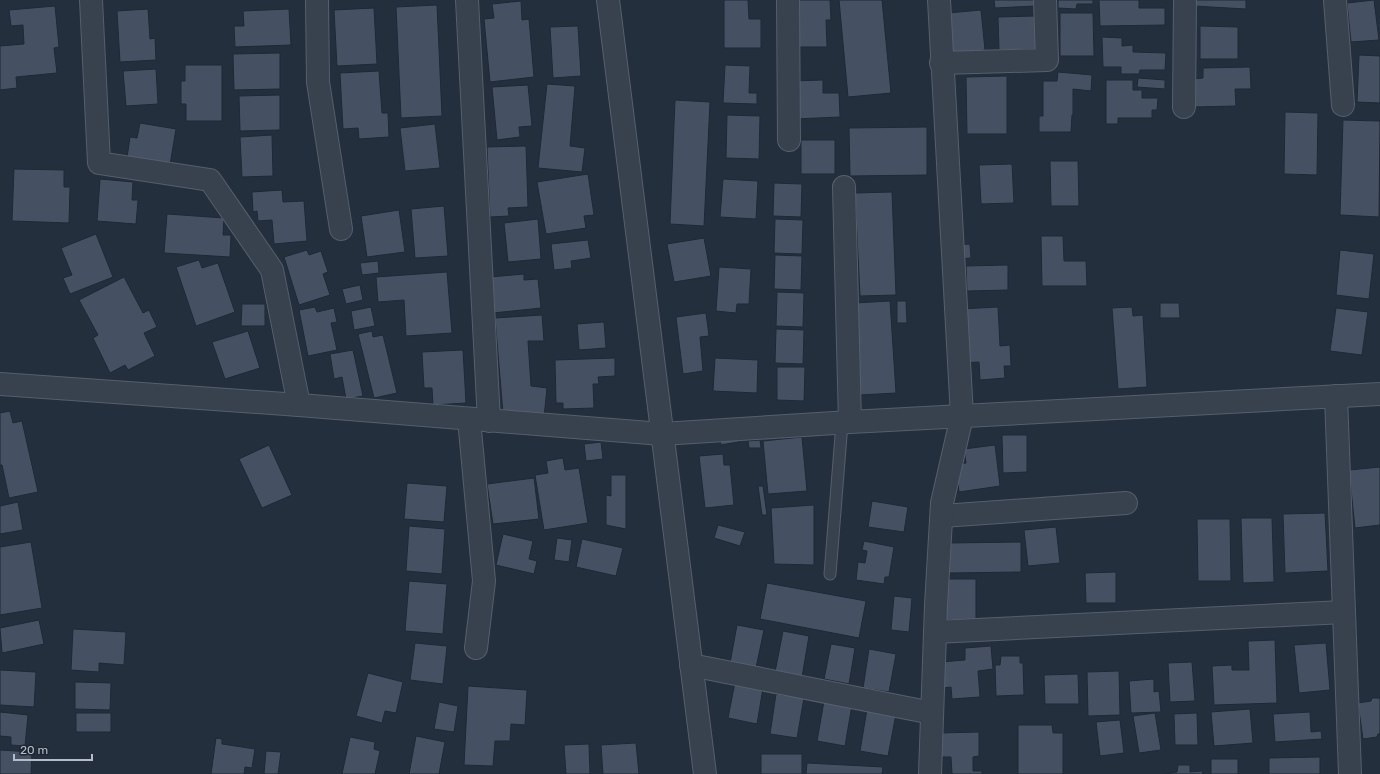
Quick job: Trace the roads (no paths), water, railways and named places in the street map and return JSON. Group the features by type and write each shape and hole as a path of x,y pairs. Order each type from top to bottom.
{"street":[{"path":"92,0 99,163 210,180 272,270 299,405"},
{"path":"317,0 318,82 341,229"},
{"path":"467,0 484,581 476,648"},
{"path":"608,0 705,774"},
{"path":"788,0 789,140"},
{"path":"930,774 935,632 942,503 962,416 941,63 939,0"},
{"path":"941,63 1047,60 1045,0"},
{"path":"1184,107 1185,0"},
{"path":"1335,0 1343,105"},
{"path":"844,187 846,422"},
{"path":"0,384 299,405 662,434 846,422 1380,394"},
{"path":"1336,396 1350,774"},
{"path":"942,516 1126,503"},
{"path":"935,632 1344,612"},
{"path":"691,664 932,713"}],"lane":[{"path":"830,574 846,422"}]}
